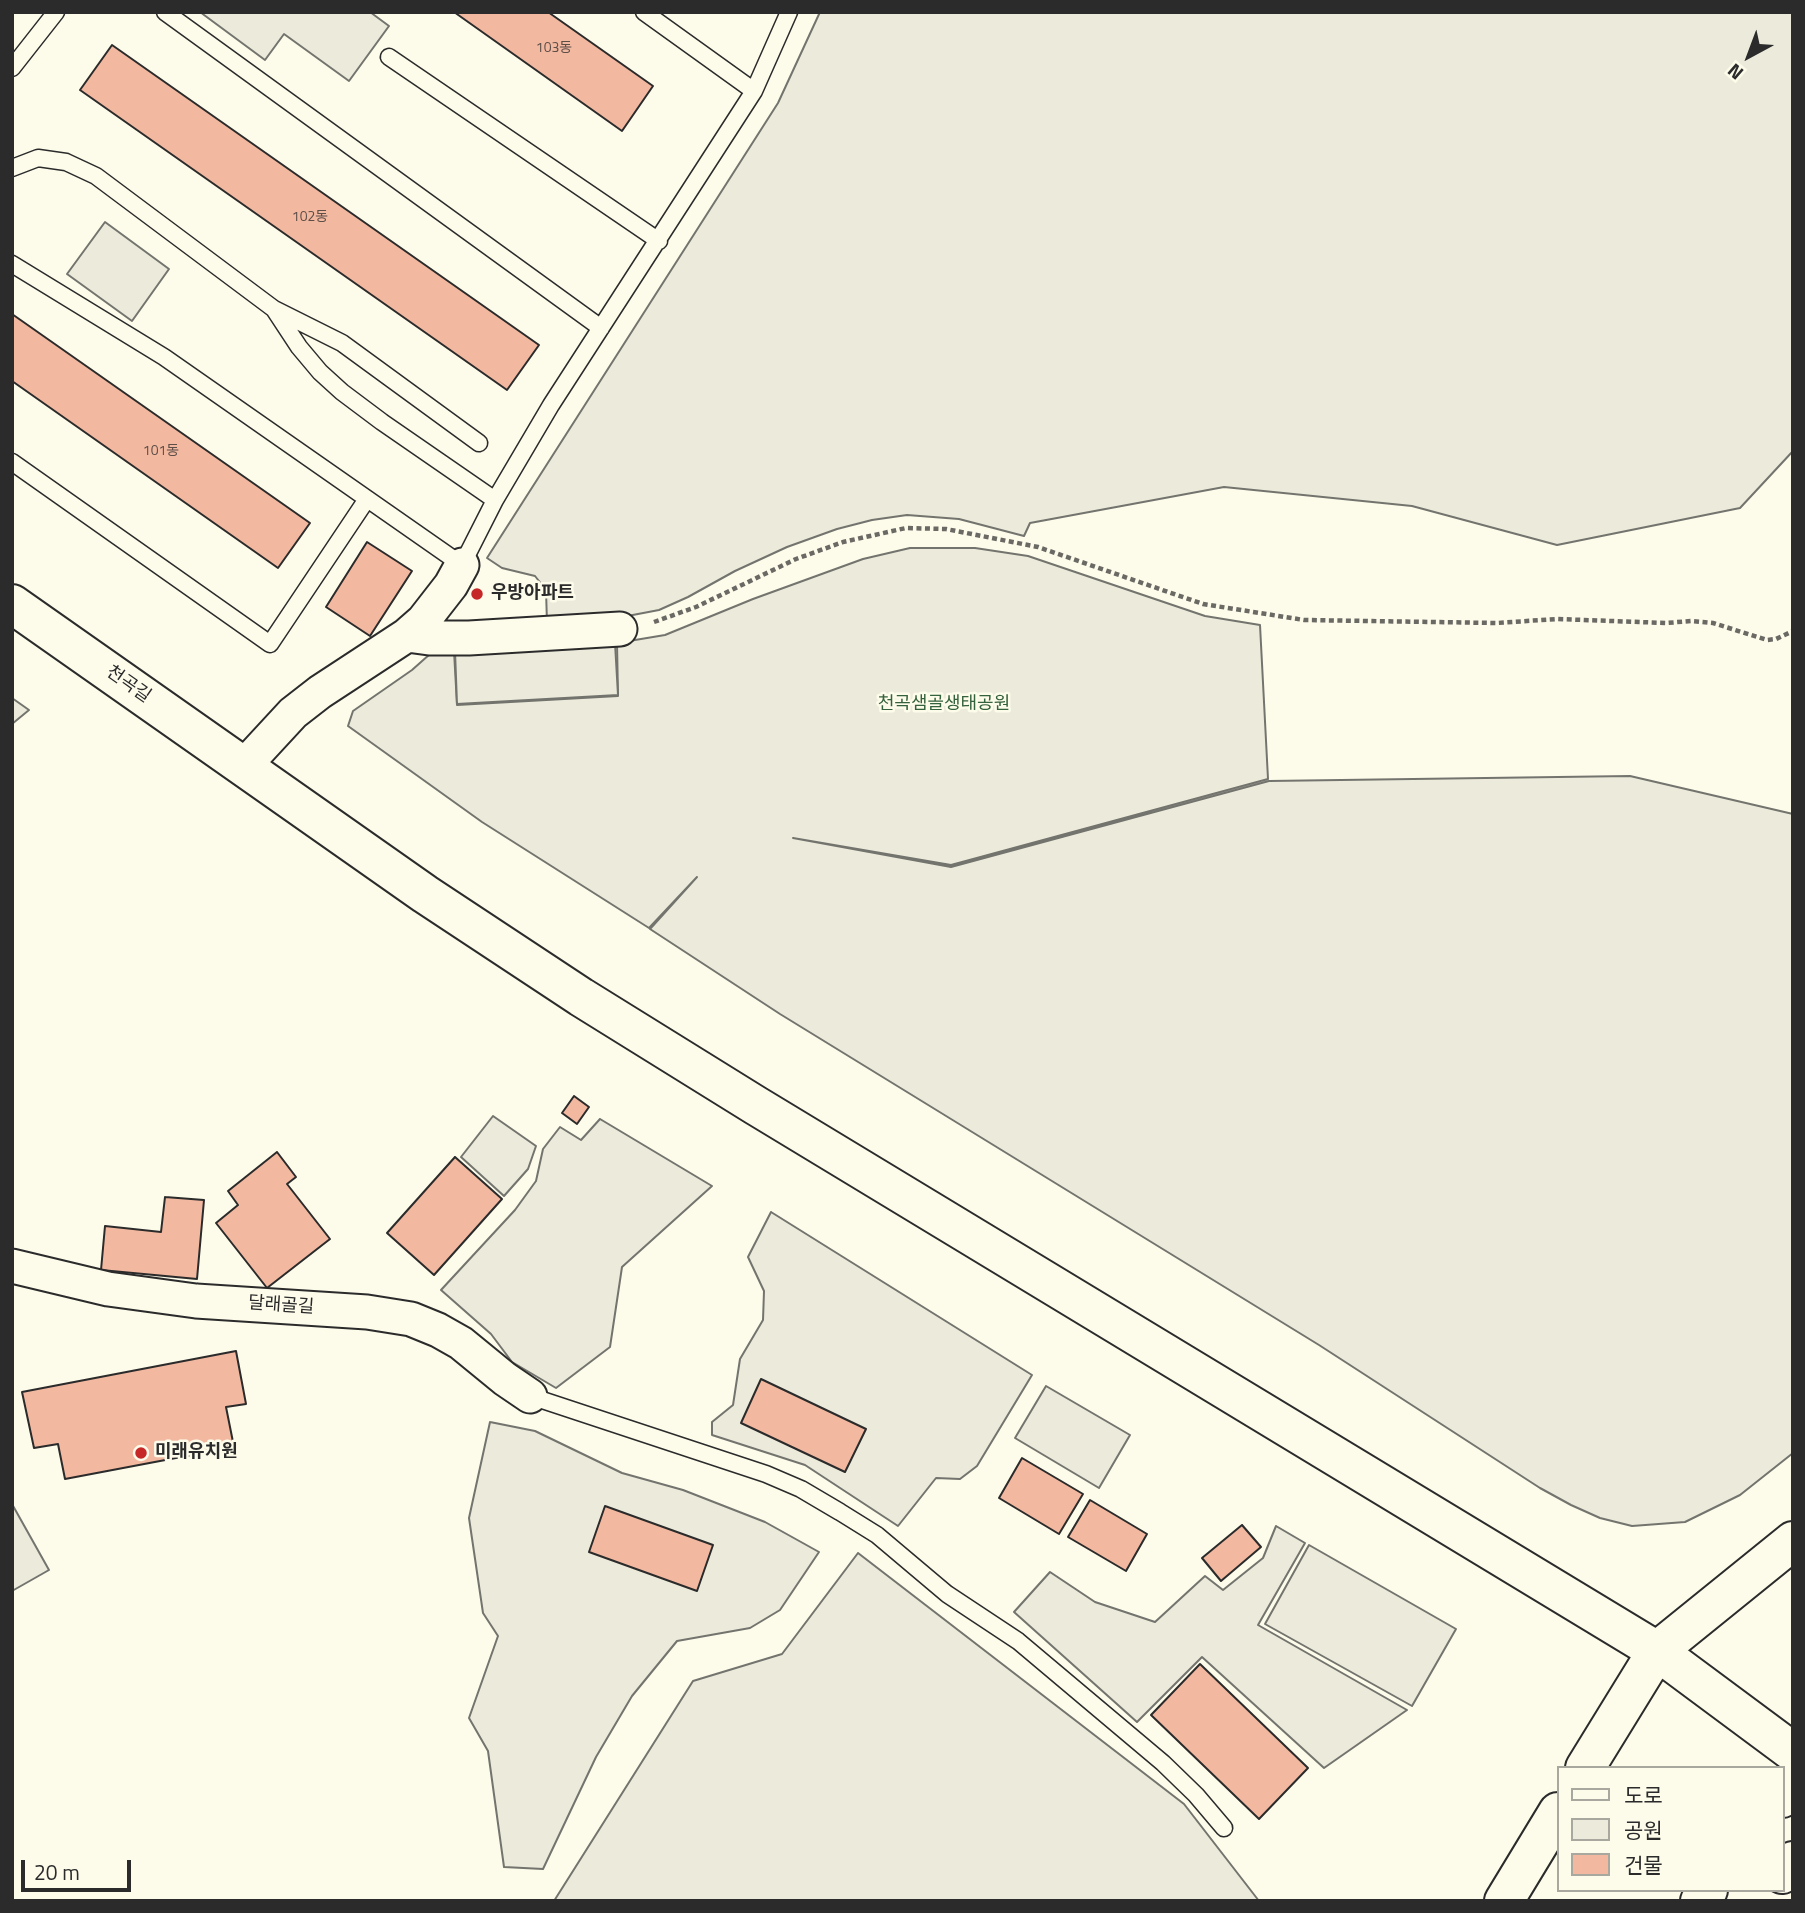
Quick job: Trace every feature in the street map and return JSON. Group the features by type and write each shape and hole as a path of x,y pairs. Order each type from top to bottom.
{"main road":[{"name":"천곡길","path":"12,604 425,894 581,997 1657,1651 1793,1752"},
{"path":"1587,1766 1657,1651 1793,1541"},
{"path":"1504,1901 1556,1815"}],"street":[{"path":"244,766 302,706 407,635 439,602 462,565"},
{"path":"407,635 469,638 621,629"},
{"name":"달래골길","path":"12,1266 108,1289 196,1301 367,1312 411,1319 438,1329 461,1343 530,1396"}],"lane":[{"path":"12,68 56,12"},
{"path":"166,12 601,328"},
{"path":"643,12 754,91"},
{"path":"12,264 164,357 462,565 495,500 601,328 754,91 789,12"},
{"path":"388,57 659,241"},
{"path":"12,167 38,158 66,162 96,176 274,309 342,343 479,443"},
{"path":"274,309 299,347 335,385 382,422 495,500"},
{"path":"12,462 270,644 367,499"},
{"path":"530,1396 766,1474 801,1489 877,1535 947,1594 1018,1641 1163,1763 1196,1795 1224,1828"}],"path":[{"path":"621,629 675,616 796,559 843,542 906,528 946,529 991,536 1038,547 1203,604 1304,620 1497,623 1557,619 1667,623 1691,621 1732,627 1767,640 1793,631"}],"green space":[{"path":"200,12 370,12 389,26 349,81 284,34 265,60"},
{"path":"820,12 1793,12 1793,451 1740,508 1557,545 1412,506 1224,487 1030,523 1024,536 959,519 907,515 872,520 787,547 659,610 617,618 547,623 546,590 535,576 502,568 487,558 778,103"},
{"path":"105,222 169,269 132,321 67,274"},
{"name":"천곡샘골생태공원","path":"910,548 975,548 1028,556 1205,616 1260,625 1268,779 951,865 793,838 951,867 1269,781 1630,776 1793,814 1793,1453 1740,1495 1685,1522 1632,1526 1600,1518 1571,1505 1540,1488 1319,1345 780,1014 650,929 697,877 649,928 482,822 348,726 353,711 412,670 430,654 454,651 457,705 618,696 617,643 665,635 863,559"},
{"path":"493,1116 536,1146 528,1169 504,1196 461,1157"},
{"path":"600,1119 712,1186 622,1267 610,1347 556,1388 512,1362 491,1334 441,1290 515,1210 536,1181 543,1149 560,1127 581,1140"},
{"path":"1309,1545 1456,1629 1412,1706 1265,1624"},
{"path":"858,1553 1184,1804 1259,1901 554,1901 693,1681 782,1654"}],"shaded area":[{"path":"615,643 618,695 457,704 455,651"},
{"path":"12,698 29,710 12,724"},
{"path":"771,1212 1032,1375 977,1466 960,1479 936,1478 898,1526 805,1465 712,1435 712,1422 733,1405 740,1359 763,1320 764,1291 748,1257"},
{"path":"1046,1386 1130,1435 1099,1488 1015,1438"},
{"path":"490,1422 535,1431 622,1473 683,1490 765,1522 819,1552 780,1610 750,1628 677,1641 632,1696 596,1757 543,1869 504,1867 488,1751 469,1718 498,1636 483,1613 469,1518"},
{"path":"12,1504 49,1570 12,1591"},
{"path":"1276,1526 1305,1543 1258,1625 1407,1710 1324,1768 1202,1657 1137,1722 1014,1612 1050,1572 1095,1602 1155,1622 1205,1576 1223,1590 1263,1558"}],"building":[{"path":"454,12 548,12 653,86 622,131"},
{"path":"112,45 539,345 507,390 80,90"},
{"path":"12,314 310,523 278,568 12,381"},
{"path":"367,542 412,571 370,636 326,607"},
{"path":"574,1096 589,1107 577,1124 562,1113"},
{"path":"277,1152 296,1177 287,1184 330,1239 267,1288 216,1223 238,1205 228,1191"},
{"path":"455,1157 502,1199 434,1275 387,1233"},
{"path":"165,1197 204,1200 197,1279 101,1270 105,1226 161,1232"},
{"path":"236,1351 246,1404 226,1407 234,1447 65,1479 58,1444 34,1448 22,1392"},
{"path":"761,1379 866,1429 845,1472 741,1423"},
{"path":"1022,1458 1083,1494 1059,1534 999,1498"},
{"path":"1090,1500 1147,1534 1126,1571 1068,1537"},
{"path":"605,1506 713,1545 697,1591 589,1552"},
{"path":"1242,1525 1261,1547 1221,1581 1202,1558"},
{"path":"1200,1664 1308,1768 1259,1819 1151,1715"}],"place":[{"name":"우방아파트","path":"477,594"},
{"name":"미래유치원","path":"141,1453"}]}
